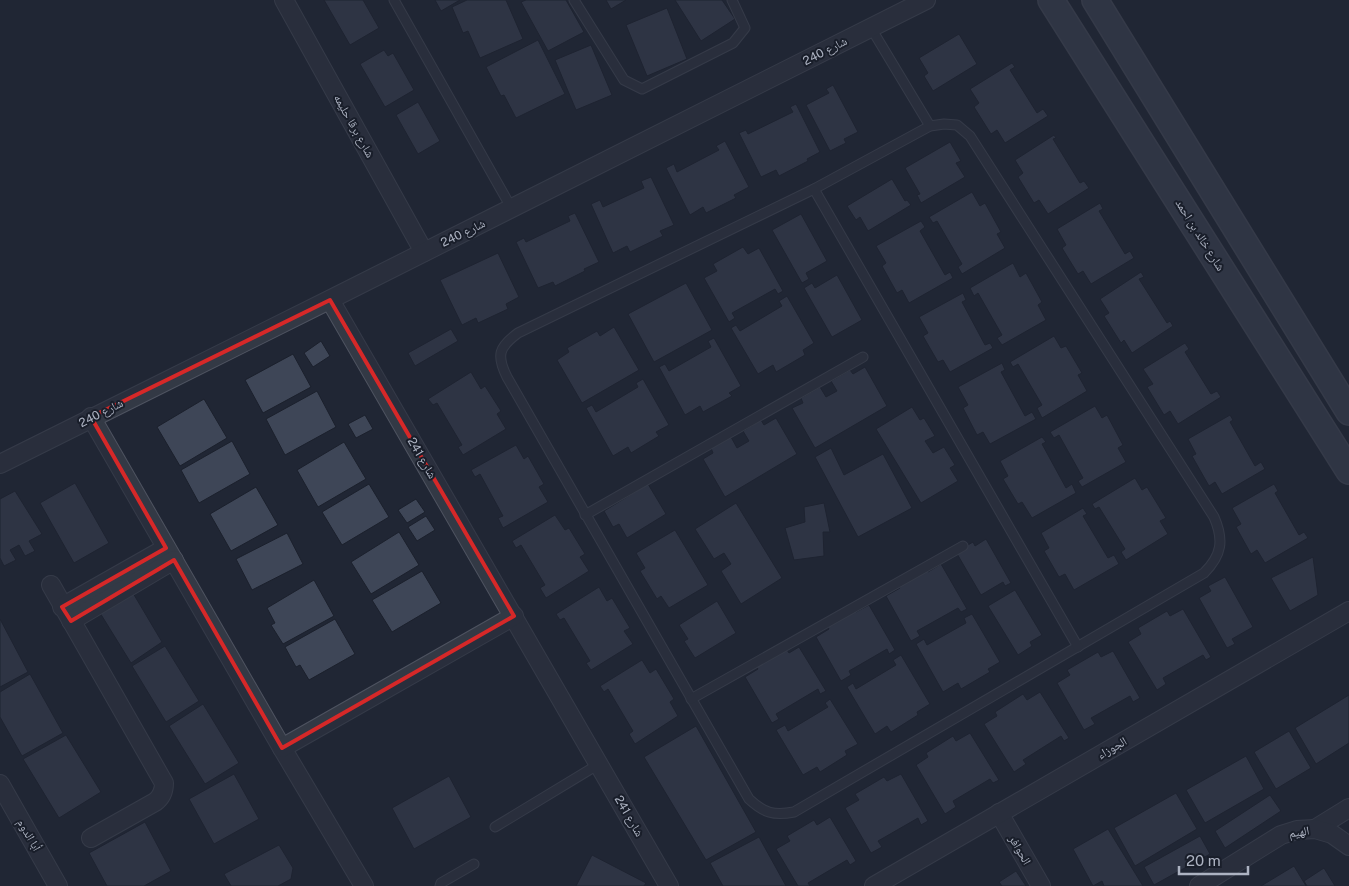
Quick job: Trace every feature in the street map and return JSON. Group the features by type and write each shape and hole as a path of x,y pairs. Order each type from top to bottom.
{"main road":[{"name":"شارع خالد بن احمد","path":"1051,0 1349,471"},
{"path":"1095,0 1349,412"}],"street":[{"name":"شارع برقا حليمه","path":"284,0 424,252"},
{"name":"شارع 240","path":"0,464 926,0"},
{"name":"شارع 241","path":"330,300 669,886"},
{"path":"92,417 282,748 364,886"},
{"path":"67,614 170,554"},
{"path":"51,585 164,783 162,794 155,802 92,838"},
{"name":"الجوزاء","path":"874,886 1349,611"},
{"path":"282,748 514,616"},
{"name":"أبا الدوم","path":"0,784 58,886"},
{"path":"1315,830 1349,808"},
{"name":"الحوافر","path":"999,814 1041,886"},
{"name":"الهيم","path":"1200,886 1280,836 1297,830 1315,830 1332,834 1349,846"}],"lane":[{"path":"394,0 512,209"},
{"path":"574,0 624,80 642,89 733,43 745,28 732,0"},
{"path":"871,28 930,126"},
{"path":"958,125 970,136 1214,517 1219,529 1220,541 1218,553 1204,573 794,812 782,814 769,813 749,799 502,367 501,353 506,343 518,333 814,189 930,126 958,125"},
{"path":"814,189 1078,647"},
{"path":"585,515 863,356"},
{"path":"691,699 963,546"},
{"path":"495,827 599,764"},
{"path":"440,886 441,883 474,864"}],"highlighted area":[{"path":"330,300 514,616 282,748 174,560 71,621 62,607 166,548 91,417"}],"building":[{"path":"324,0 363,0 379,28 350,45"},
{"path":"435,0 460,0 441,11"},
{"path":"467,0 506,0 523,39 480,58 468,31 463,33 452,7"},
{"path":"526,0 566,0 584,32 548,51 521,2"},
{"path":"606,0 626,0 611,9"},
{"path":"675,0 722,0 735,19 701,41"},
{"path":"667,8 687,59 647,76 626,25"},
{"path":"959,34 977,64 933,91 924,76 928,73 919,58"},
{"path":"538,40 565,94 516,118 504,95 501,96 486,67"},
{"path":"591,45 612,95 576,110 555,60"},
{"path":"384,50 388,56 393,53 414,90 385,107 360,64"},
{"path":"1012,63 1015,67 1010,70 1037,113 1043,109 1048,116 1005,143 997,130 991,134 974,107 979,103 970,89"},
{"path":"833,85 858,132 844,139 846,143 830,151 806,105 829,93 826,89"},
{"path":"418,102 440,141 418,154 396,115"},
{"path":"796,104 820,152 807,159 808,161 779,176 776,170 761,177 739,133 746,130 748,134 793,112 790,107"},
{"path":"1054,135 1056,138 1053,139 1080,183 1084,181 1089,188 1048,214 1039,200 1034,203 1018,177 1023,173 1015,160"},
{"path":"725,141 749,187 734,195 736,198 706,213 703,207 690,215 666,168 674,164 677,172 719,150 716,146"},
{"path":"950,142 961,161 956,163 965,177 921,203 917,195 920,194 905,168"},
{"path":"651,177 674,225 660,231 663,236 630,252 627,246 613,253 591,204 600,200 603,207 644,188 641,181"},
{"path":"892,179 905,201 907,200 911,205 868,231 860,217 856,220 847,206"},
{"path":"972,192 980,206 985,203 1001,232 997,234 1005,248 962,274 958,267 962,264 937,221 933,223 929,217"},
{"path":"1100,203 1103,209 1099,211 1125,254 1130,251 1134,258 1091,284 1083,271 1078,274 1062,248 1066,245 1057,229"},
{"path":"575,213 599,262 555,286 553,282 538,288 516,242 524,238 526,242 570,221 568,216"},
{"path":"801,214 827,261 806,273 809,279 802,283 772,230"},
{"path":"921,221 925,227 920,231 945,275 950,272 953,278 909,303 902,290 897,293 882,266 886,263 876,246"},
{"path":"743,247 748,254 759,248 783,291 778,294 775,289 732,313 735,318 729,322 704,278 717,271 713,264"},
{"path":"498,253 519,297 506,304 508,309 478,323 476,318 462,325 440,280"},
{"path":"1013,263 1020,277 1026,273 1042,302 1038,305 1046,320 1002,345 997,338 1002,335 978,293 974,296 970,288"},
{"path":"1141,272 1144,277 1139,279 1167,323 1170,321 1173,326 1132,353 1124,340 1121,343 1104,316 1109,313 1100,299"},
{"path":"837,275 862,320 832,337 804,288 812,283 815,288"},
{"path":"686,283 712,330 654,362 628,314"},
{"path":"963,293 966,300 962,302 985,345 990,343 993,348 950,372 943,360 938,362 923,336 928,333 919,317"},
{"path":"787,296 814,343 803,350 805,355 776,372 773,365 758,374 731,328 736,325 740,331 782,306 779,301"},
{"path":"614,327 639,370 582,403 557,360 569,352 567,348 597,331 600,336"},
{"path":"451,329 458,341 415,366 408,353"},
{"path":"1054,336 1061,348 1066,346 1082,373 1078,375 1087,391 1042,418 1037,408 1042,405 1018,364 1013,367 1010,362"},
{"path":"714,338 741,386 729,393 732,396 703,412 700,406 685,415 659,367 665,364 669,371 711,347 708,341"},
{"path":"321,341 330,356 313,367 304,353"},
{"path":"1185,343 1189,349 1185,352 1211,394 1217,391 1221,397 1178,424 1170,411 1164,415 1147,387 1153,384 1143,369"},
{"path":"293,354 311,387 263,413 245,380"},
{"path":"1002,363 1005,370 1001,372 1025,416 1032,412 1036,419 990,444 983,432 977,435 963,408 968,405 958,387"},
{"path":"865,367 887,406 815,448 792,408 803,403 801,398 820,387 826,397 837,391 831,381 850,370 853,374"},
{"path":"471,372 481,389 485,386 501,411 497,414 506,429 463,455 458,447 462,445 437,403 433,405 428,399"},
{"path":"643,379 669,425 656,432 659,436 631,453 628,447 613,456 586,408 592,405 596,412 638,387 636,383"},
{"path":"317,391 336,427 285,455 266,419"},
{"path":"204,399 227,438 180,466 157,427"},
{"path":"1095,406 1102,418 1107,415 1123,445 1118,448 1126,462 1082,487 1078,481 1083,478 1059,435 1054,438 1050,432"},
{"path":"912,407 920,420 924,418 935,436 925,441 933,453 944,447 955,465 950,468 958,481 921,503 876,429"},
{"path":"365,415 373,429 356,438 348,424"},
{"path":"1230,415 1233,420 1230,422 1255,466 1261,462 1265,469 1222,494 1215,482 1209,486 1192,456 1196,454 1188,439"},
{"path":"776,418 797,454 725,497 703,459 713,453 711,448 731,437 737,448 749,441 743,431 761,420 764,425"},
{"path":"1042,437 1046,442 1042,444 1066,488 1072,484 1076,493 1032,518 1022,502 1018,504 1003,479 1008,476 1000,461"},
{"path":"232,441 250,474 199,503 181,470"},
{"path":"344,442 366,479 318,507 297,470"},
{"path":"516,445 524,459 528,456 544,484 539,487 548,502 503,528 498,518 503,516 480,474 475,477 471,470"},
{"path":"831,448 844,475 883,454 912,508 858,537 815,457"},
{"path":"1135,478 1142,490 1147,487 1166,518 1160,521 1168,534 1126,560 1121,552 1125,549 1099,507 1095,509 1092,504"},
{"path":"75,483 109,543 74,563 40,503"},
{"path":"369,484 389,517 342,545 322,512"},
{"path":"648,484 666,514 627,538 619,524 613,527 604,511"},
{"path":"1274,484 1278,491 1275,493 1299,535 1304,532 1308,538 1265,563 1257,550 1251,554 1236,527 1241,524 1232,508"},
{"path":"256,487 278,525 231,551 210,514"},
{"path":"15,491 42,534 29,541 35,551 25,556 19,545 10,550 16,560 4,566 0,558 0,499"},
{"path":"416,499 425,512 407,523 398,510"},
{"path":"736,503 782,578 741,604 721,571 731,564 724,553 714,559 695,529"},
{"path":"824,503 830,532 823,532 824,556 794,560 785,528 805,522 804,507"},
{"path":"1083,508 1087,514 1083,516 1108,558 1114,555 1119,564 1074,590 1065,574 1059,577 1044,551 1049,548 1041,533"},
{"path":"555,515 565,530 569,528 585,554 580,557 589,571 546,598 540,588 545,585 521,545 516,548 512,541"},
{"path":"426,516 435,530 417,541 408,527"},
{"path":"675,530 708,585 669,608 661,596 657,599 640,571 645,568 636,553"},
{"path":"399,532 419,565 371,594 351,562"},
{"path":"287,533 303,564 252,590 236,559"},
{"path":"986,539 1011,583 1005,586 1003,582 981,595 956,552 973,542 975,546"},
{"path":"1313,557 1318,595 1290,611 1271,578"},
{"path":"941,564 967,609 961,612 958,608 917,631 920,636 911,641 886,596 900,588 898,584 926,568 928,572"},
{"path":"422,571 441,603 392,632 372,600"},
{"path":"1225,577 1253,627 1232,639 1235,644 1227,648 1199,598 1211,591 1208,586"},
{"path":"314,580 334,616 283,644 271,625 275,623 267,608"},
{"path":"599,587 607,601 612,598 630,628 624,631 633,644 591,670 586,663 590,661 564,618 560,620 556,614"},
{"path":"130,588 162,642 131,663 97,608"},
{"path":"1015,590 1042,635 1030,642 1032,646 1018,655 988,606"},
{"path":"717,601 736,633 695,658 684,641 688,639 679,625"},
{"path":"869,605 895,650 889,654 887,649 849,671 851,675 841,681 816,637 829,629 827,625 854,609 856,612"},
{"path":"1183,609 1211,657 1206,660 1203,655 1163,678 1166,684 1157,690 1128,642 1141,634 1138,628 1167,611 1170,616"},
{"path":"972,614 1000,662 988,669 990,672 961,689 958,683 943,692 916,644 924,639 927,645 966,623 964,618"},
{"path":"0,619 28,672 0,687"},
{"path":"335,619 355,654 309,680 300,665 296,667 285,647"},
{"path":"165,646 199,701 166,722 132,666"},
{"path":"799,647 826,691 820,694 818,689 776,714 779,719 772,723 745,677 758,669 756,666 786,648 789,653"},
{"path":"1113,651 1140,698 1133,702 1130,696 1091,718 1095,724 1084,730 1057,683 1070,675 1067,670 1098,652 1101,657"},
{"path":"901,655 930,704 917,712 918,715 891,732 887,726 875,734 847,687 853,683 856,689 896,665 893,660"},
{"path":"642,660 650,673 656,669 674,699 670,702 678,716 635,744 629,734 633,731 608,689 604,692 600,686"},
{"path":"30,674 63,733 22,756 0,717 0,692"},
{"path":"1040,692 1069,738 1064,741 1061,736 1023,760 1026,764 1014,772 984,724 997,716 995,712 1023,694 1027,700"},
{"path":"1349,695 1349,743 1316,764 1295,728"},
{"path":"830,699 858,744 845,751 847,755 820,772 817,767 803,775 776,730 785,725 788,731 828,707 825,703"},
{"path":"203,704 239,763 205,784 169,726"},
{"path":"696,726 756,832 706,860 644,757"},
{"path":"1289,731 1311,768 1276,789 1254,752"},
{"path":"970,733 999,780 993,783 990,779 953,801 956,807 945,814 916,765 928,757 926,753 953,736 956,741"},
{"path":"66,735 101,792 59,818 23,759"},
{"path":"1246,756 1264,789 1205,823 1186,790"},
{"path":"234,774 259,819 214,844 189,799"},
{"path":"901,774 928,821 921,825 918,818 878,841 882,847 871,853 845,808 859,800 855,794 884,777 887,781"},
{"path":"449,776 471,817 414,849 392,808"},
{"path":"1176,793 1197,829 1135,866 1114,828"},
{"path":"1270,795 1281,811 1225,848 1215,831"},
{"path":"830,817 856,861 850,865 847,860 808,883 810,886 798,886 776,849 790,841 787,836 814,820 817,825"},
{"path":"145,822 171,871 144,886 107,886 89,853"},
{"path":"1108,829 1143,886 1104,886 1102,881 1093,886 1073,849"},
{"path":"1200,836 1210,854 1154,885 1144,867"},
{"path":"759,837 786,886 723,886 710,863"},
{"path":"279,845 293,868 291,879 278,886 231,886 224,874"},
{"path":"592,855 646,883 644,886 576,886"},
{"path":"1294,866 1306,886 1261,886"},
{"path":"1324,868 1335,886 1307,886 1304,881"},
{"path":"1016,871 1026,886 1002,886 999,882"}]}
